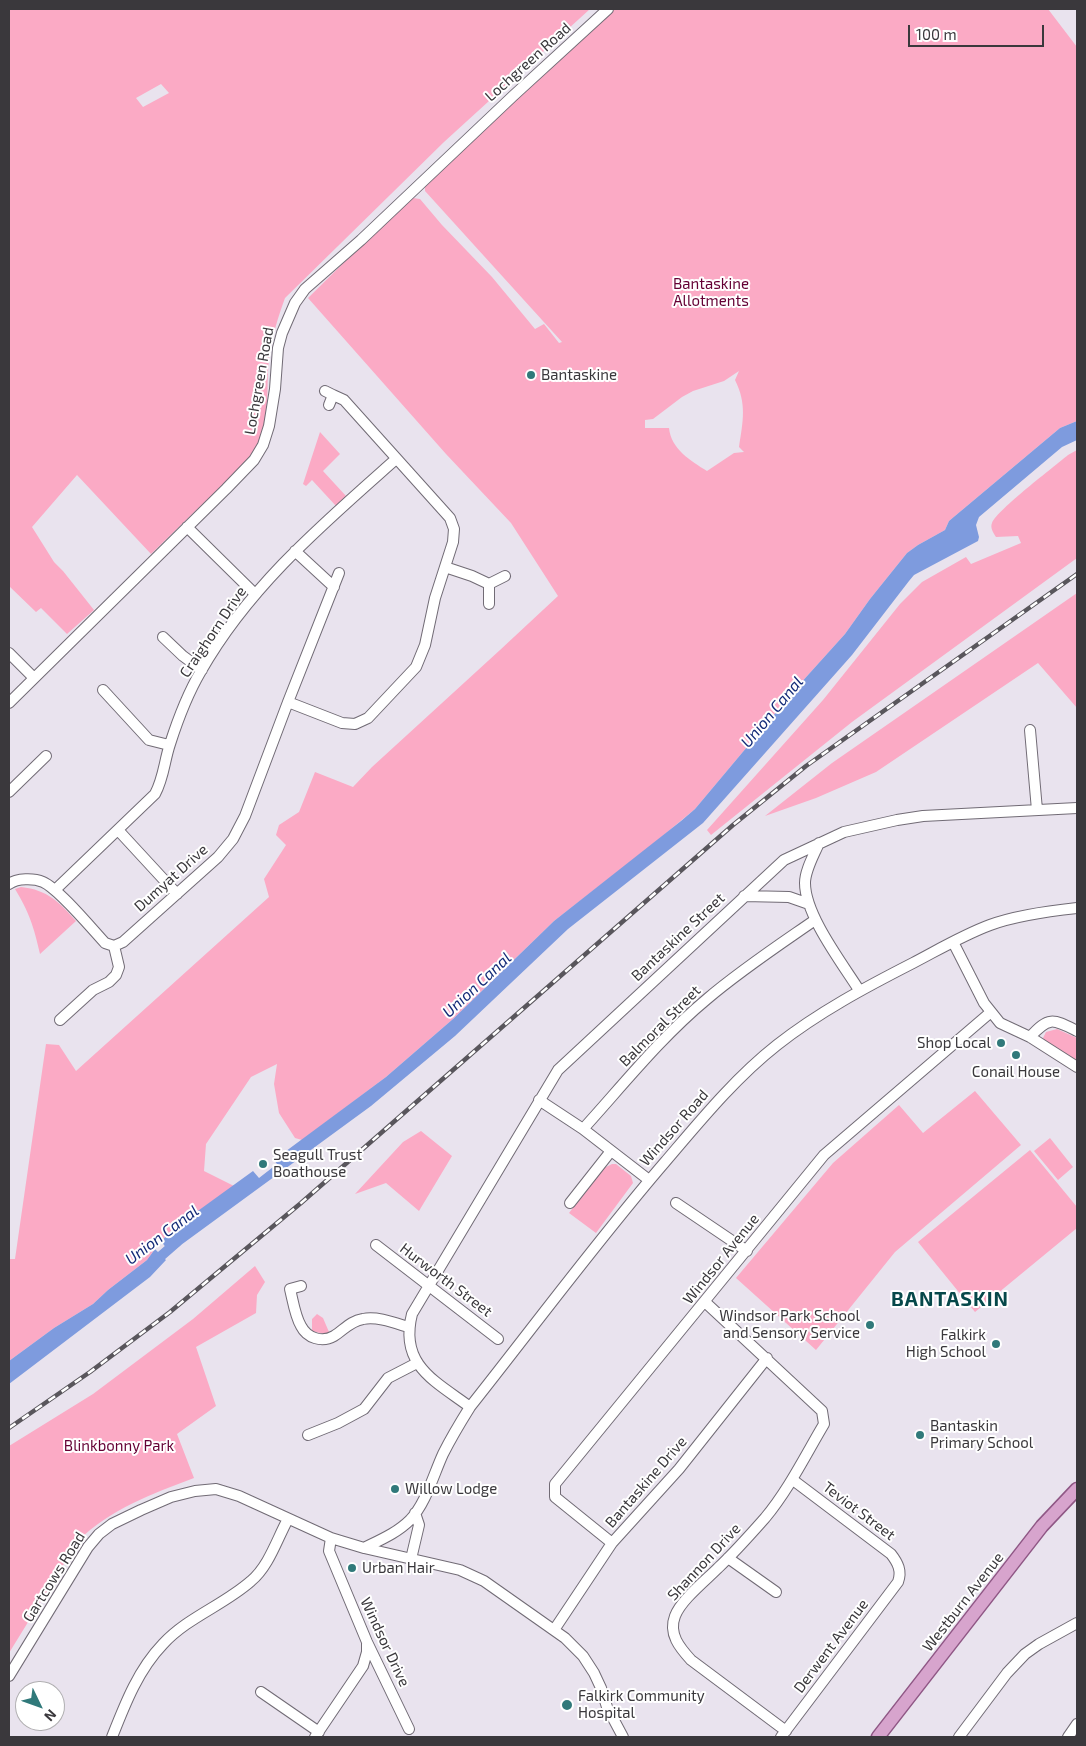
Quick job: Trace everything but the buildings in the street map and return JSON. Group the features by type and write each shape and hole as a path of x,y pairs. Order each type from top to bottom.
{"main road":[{"name":"Westburn Avenue","path":"878,1737 1042,1526 1077,1489"}],"street":[{"name":"Lochgreen Road","path":"9,703 254,460 263,445 270,416 278,348 282,333 295,302 305,289 361,240 507,101 608,9"},
{"path":"288,702 342,723 355,724 368,718 416,667 425,645 435,598 453,542 454,529 450,518 344,400 329,397"},
{"name":"Craighorn Drive","path":"55,890 155,794 162,781 169,745 182,709 202,670 255,594 312,533 396,459"},
{"path":"187,527 255,594"},
{"path":"295,552 334,587"},
{"path":"445,567 489,584"},
{"name":"Dumyat Drive","path":"114,946 123,942 177,894 234,839 245,816 339,573"},
{"path":"489,584 505,576"},
{"path":"489,584 489,604"},
{"path":"163,637 183,656 202,670"},
{"path":"9,653 34,678"},
{"path":"103,690 149,740 169,745"},
{"path":"1030,730 1037,810"},
{"path":"9,792 46,756"},
{"name":"Bantaskine Street","path":"408,1327 412,1314 558,1070 784,860 844,832 923,816 1077,808"},
{"path":"118,830 177,894"},
{"path":"819,843 805,882 808,904 815,920 859,990"},
{"path":"10,881 31,879 43,882 55,890 105,943 114,946 119,967 116,975 109,982 94,990 60,1020"},
{"path":"744,896 789,897 808,904"},
{"name":"Windsor Road","path":"364,1548 399,1529 415,1513 424,1500 456,1429 470,1407 649,1180 748,1070 777,1045 859,990 953,942 991,925 1041,913 1077,908"},
{"name":"Balmoral Street","path":"583,1129 669,1033 701,1004 752,964 815,920"},
{"path":"953,942 991,1012 1000,1023 1030,1037 1077,1067"},
{"name":"Windsor Avenue","path":"612,1543 555,1497 555,1484 824,1155 991,1012"},
{"path":"1030,1037 1047,1021 1057,1021 1077,1031"},
{"path":"539,1100 583,1129 649,1180"},
{"path":"570,1203 611,1151"},
{"path":"676,1203 747,1251"},
{"name":"Hurworth Street","path":"376,1245 498,1339"},
{"path":"301,1286 290,1289 301,1327 314,1338 324,1340 334,1336 348,1325 366,1318 408,1327 412,1353 417,1363 424,1372 470,1407"},
{"path":"705,1302 767,1358"},
{"name":"Shannon Drive","path":"767,1358 822,1411 824,1424 793,1480 766,1517 683,1604 674,1617 674,1635 680,1648 691,1660 784,1734"},
{"name":"Bantaskine Drive","path":"554,1630 612,1543 679,1469 767,1358"},
{"path":"308,1435 338,1424 364,1409 388,1378 417,1363"},
{"name":"Teviot Street","path":"793,1480 891,1554 900,1571"},
{"name":"Gartcows Road","path":"9,1676 88,1547 99,1534 112,1524 171,1497 199,1490 216,1489 247,1499 331,1538 364,1548 460,1570 484,1580 554,1630 583,1656 591,1667 607,1707 623,1737"},
{"path":"411,1559 419,1524 415,1513"},
{"path":"112,1737 136,1682 151,1657 182,1627 251,1581 265,1564 288,1519"},
{"name":"Windsor Drive","path":"331,1538 329,1551 367,1642 409,1729"},
{"path":"728,1558 776,1592"},
{"name":"Derwent Avenue","path":"784,1734 898,1582 900,1571"},
{"path":"959,1737 1007,1673 1025,1654 1038,1644 1077,1623"},
{"path":"261,1692 317,1734 363,1666 367,1652 367,1642"},
{"path":"1068,1737 1077,1724"}],"green space":[{"path":"9,9 590,9 444,142 285,298 270,350 265,421 262,433 250,458 151,554 77,475 32,527 54,562 94,610 67,634 41,608 36,612 9,586","holes":["161,84 169,93 143,107 136,98"]},
{"name":"Bantaskine Allotments","path":"612,9 1048,9 1077,47 1077,421 1060,428 949,521 945,530 907,553 845,634 799,685 695,809 554,921 453,1019 386,1077 302,1140 295,1138 279,1113 274,1084 277,1064 251,1077 206,1144 204,1171 234,1186 156,1243 155,1249 147,1260 93,1304 54,1328 9,1361 9,1259 15,1259 46,1044 59,1045 76,1071 269,897 264,879 286,845 276,835 279,825 299,812 315,772 353,787 372,767 558,596 511,523 446,454 308,298 384,223 413,198 420,199 492,277 535,329 544,324 559,343 562,342 425,191 425,183","holes":["739,371 735,380 743,405 743,421 739,447 744,452 734,453 707,471 683,454 674,442 669,428 645,428 645,420 653,419 693,391 724,381"]},
{"path":"320,432 340,454 323,471 346,496 336,506 312,480 306,486 303,484"},
{"path":"1077,450 1077,558 852,722 711,835 707,830 823,700 900,604 922,582 966,557 971,564 1021,543 1018,536 996,537 991,525 992,523 1015,498 1068,455"},
{"path":"1077,593 1077,708 1038,663 876,772 816,798 765,816 832,763"},
{"path":"21,887 46,894 64,908 76,921 40,954 30,920 15,889"},
{"path":"1057,1029 1077,1038 1077,1062 1045,1043 1043,1038 1046,1032"},
{"path":"975,1091 1021,1145 895,1252 816,1350 736,1278 833,1163 899,1105 923,1133"},
{"path":"421,1131 452,1156 419,1211 386,1183 355,1194 403,1142"},
{"path":"1050,1138 1073,1167 1058,1180 1034,1151"},
{"path":"1030,1150 1077,1207 1077,1228 975,1312 918,1242"},
{"path":"616,1164 631,1176 633,1183 596,1233 569,1213 604,1168"},
{"name":"Blinkbonny Park","path":"255,1266 265,1282 257,1295 256,1313 196,1347 216,1406 177,1434 194,1478 118,1511 90,1530 78,1541 9,1653 9,1446 93,1394 193,1319"},
{"path":"317,1314 323,1318 329,1332 324,1334 312,1331 312,1319"}],"water":[{"path":"1077,421 1077,440 1062,447 979,517 976,525 978,541 914,575 852,655 703,823 568,929 455,1036 371,1106 170,1253 161,1241 177,1226 253,1171 259,1178 277,1164 274,1160 386,1077 453,1019 554,921 695,809 799,685 845,634 907,553 945,530 949,521 1060,428"},
{"path":"155,1249 166,1260 150,1277 9,1384 9,1361 54,1328 93,1304 147,1260"}],"waterway":[{"name":"Union Canal","path":"153,1263 177,1242"}],"railway":[{"path":"9,1428 90,1372 170,1312 301,1203 733,825 806,766 1077,574"}],"place":[{"name":"Bantaskine","path":"531,375"},
{"name":"Shop Local","path":"1001,1043"},
{"name":"Conail House","path":"1016,1055"},
{"name":"Seagull Trust Boathouse","path":"263,1164"},
{"name":"Windsor Park School and Sensory Service","path":"870,1325"},
{"name":"Falkirk High School","path":"996,1344"},
{"name":"Bantaskin Primary School","path":"920,1435"},
{"name":"Willow Lodge","path":"395,1489"},
{"name":"Urban Hair","path":"352,1568"},
{"name":"Falkirk Community Hospital","path":"567,1705"}],"district":[{"name":"BANTASKIN","path":"950,1299"}]}
